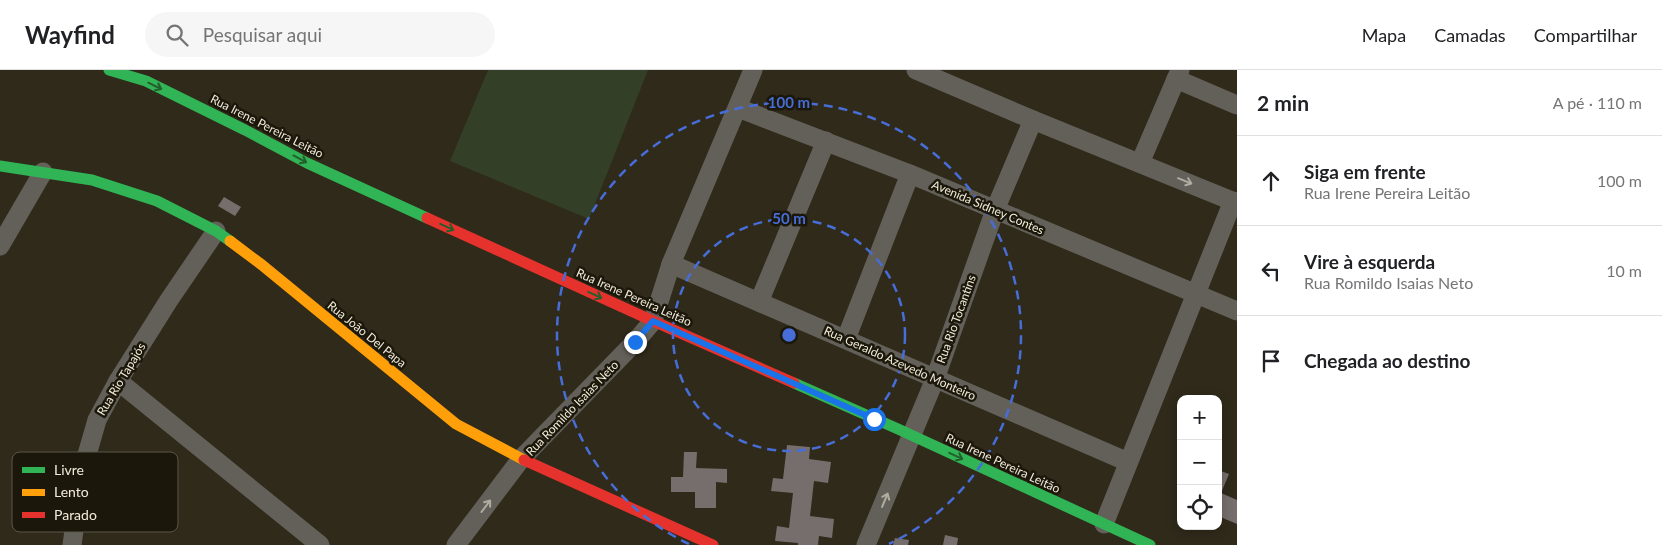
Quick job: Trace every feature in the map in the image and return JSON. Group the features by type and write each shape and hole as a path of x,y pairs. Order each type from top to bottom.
{"street":[{"name":"Rua Irene Pereira Leitão","path":"109,70 146,82 245,130 307,163 1150,545"},
{"name":"Rua Romildo Isaias Neto","path":"456,545 521,460 653,321 671,264 753,70"},
{"path":"916,70 1032,120 1235,202 1195,295 1104,524"},
{"path":"1140,163 1178,75 1237,105"},
{"name":"Avenida Sidney Contes","path":"738,108 910,174 1237,311"},
{"name":"Rua Rio Tocantins","path":"866,545 935,379 995,210 1032,120"},
{"path":"759,302 826,141"},
{"name":"Rua João Del Papa","path":"0,166 92,180 157,201 216,232 262,265 456,424 521,460 713,545"},
{"path":"0,246 43,172"},
{"path":"846,339 910,174"},
{"name":"Rua Rio Tapajós","path":"88,452 97,420 118,381 169,300 216,232"},
{"name":"Rua Geraldo Azevedo Monteiro","path":"671,264 1128,462"},
{"path":"118,381 320,545"},
{"name":"Rua Rio Tapajós","path":"72,545 74,532"}],"green space":[{"path":"488,70 648,70 589,219 450,161"}],"building":[{"path":"224,197 241,207 235,216 218,206"},
{"path":"787,445 810,447 809,459 831,462 828,483 814,481 810,516 834,519 832,538 819,536 818,545 798,545 798,543 775,541 777,526 789,528 793,493 771,491 773,478 783,479"},
{"path":"684,452 697,452 696,468 727,469 727,483 716,482 716,508 695,508 695,492 671,492 671,477 683,477"},
{"path":"1222,471 1229,474 1222,491"},
{"path":"1222,493 1237,500 1237,524 1222,518"},
{"path":"945,535 958,538 957,545 943,545"},
{"path":"895,538 909,540 908,545 893,545"}],"traffic: fast":[{"path":"109,70 146,81 307,163 427,218"},
{"path":"0,166 92,180 157,201 216,231 230,241"},
{"path":"794,383 1150,545"}],"traffic: slow":[{"path":"230,241 456,424 524,460"}],"traffic: jam":[{"path":"427,218 794,383"},
{"path":"524,460 713,545"}],"route":[{"path":"635,342 653,321 874,419"}]}
